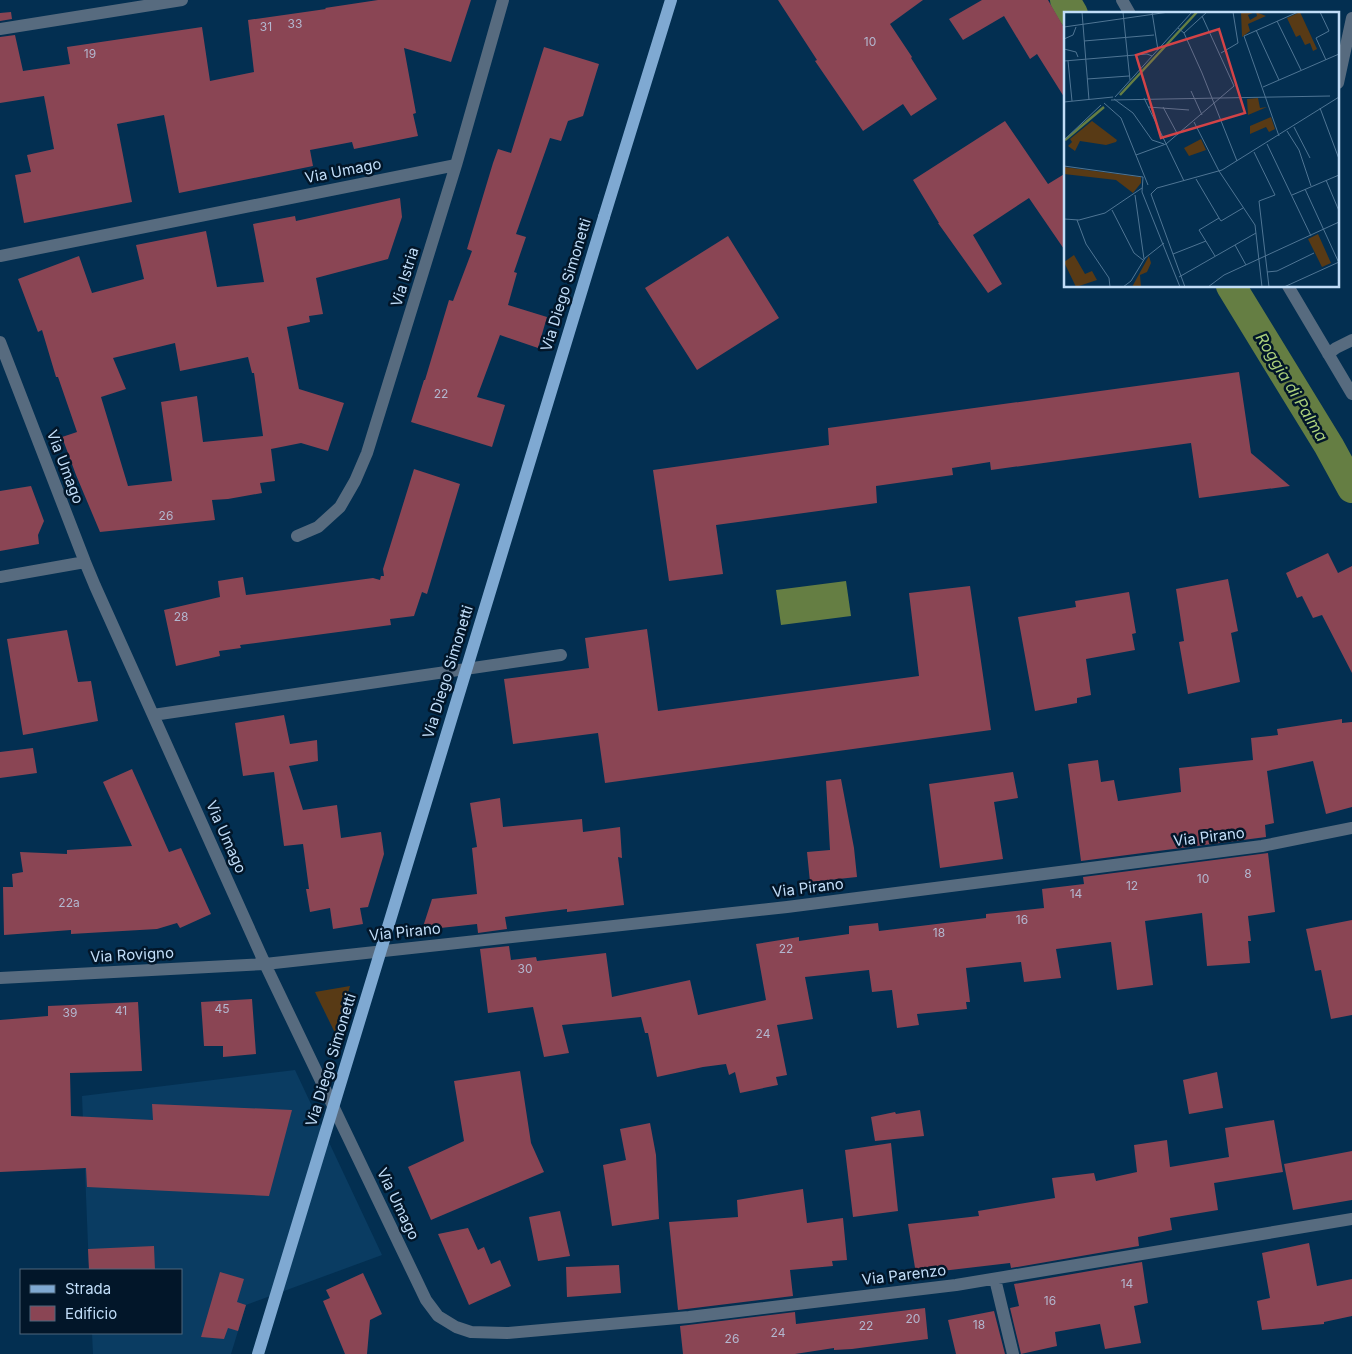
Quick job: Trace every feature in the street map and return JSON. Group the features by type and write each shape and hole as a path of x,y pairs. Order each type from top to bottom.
{"main road":[{"name":"Via Diego Simonetti","path":"258,1354 671,0"}],"street":[{"path":"0,29 182,0"},
{"name":"Via Istria","path":"296,536 318,527 340,507 368,453 504,0"},
{"path":"1122,0 1129,12"},
{"path":"1340,74 1352,18"},
{"name":"Via Umago","path":"0,256 456,164"},
{"path":"1289,288 1352,394"},
{"path":"1328,354 1352,340"},
{"name":"Via Umago","path":"0,342 85,562 265,964 426,1300 438,1316 456,1327"},
{"path":"0,577 85,562"},
{"path":"153,715 561,655"},
{"name":"Via Pirano","path":"265,964 787,908 1262,846 1352,828"},
{"name":"Via Rovigno","path":"0,978 265,964"},
{"name":"Via Parenzo","path":"456,1327 471,1332 507,1333 688,1317 956,1286 1352,1219"},
{"path":"995,1279 1013,1354"}],"shaded area":[{"path":"846,581 851,616 781,625 776,590"},
{"path":"350,986 336,1035 315,992"},
{"path":"295,1070 382,1255 246,1305 231,1354 93,1354 92,1334 182,1334 182,1269 89,1269 82,1096"}],"building":[{"path":"378,0 471,0 451,62 404,48 416,113 413,114 418,136 354,149 352,142 310,150 313,166 179,193 164,115 117,124 132,202 24,223 15,175 31,172 27,155 54,149 44,96 0,103 0,37 15,35 23,71 70,64 67,47 202,27 210,81 254,72 248,20"},
{"path":"778,0 923,0 890,24 937,99 911,116 903,104 863,131 815,61 817,60"},
{"path":"982,0 1048,0 1064,28 1064,97 1037,54 1030,59 1004,16 963,40 949,19"},
{"path":"11,12 12,19 0,21 0,13"},
{"path":"544,47 599,64 583,116 568,121 561,141 550,138 516,234 526,237 514,272 517,273 508,305 547,317 538,348 500,335 477,397 505,405 492,447 411,422 449,300 453,301 472,251 467,249 493,163 498,149 511,153"},
{"path":"1005,121 1048,184 1064,174 1064,249 1029,198 973,235 1002,284 988,293 938,223 913,180"},
{"path":"400,198 402,217 388,259 316,278 323,314 309,316 310,322 287,327 299,389 344,403 328,451 301,443 271,449 275,481 260,483 262,493 212,500 215,520 100,532 62,437 77,432 58,377 56,377 42,330 38,332 18,279 79,256 92,293 144,279 136,245 206,231 217,287 264,282 253,224 295,216 296,221","holes":["175,343 180,371 248,357 252,373 254,373 263,436 203,442 197,396 161,402 172,481 128,486 101,397 126,389 113,358"]},
{"path":"728,236 779,318 697,370 645,288"},
{"path":"1239,372 1251,453 1290,486 1199,498 1191,443 991,470 990,462 952,468 953,475 876,486 877,503 716,525 723,574 669,581 653,470 829,445 828,428"},
{"path":"414,469 460,484 427,594 422,592 414,616 390,619 391,625 240,645 241,648 219,651 220,656 176,666 164,610 220,597 218,581 243,577 246,595 373,578 380,580 381,576 384,576 383,569"},
{"path":"31,486 44,521 38,535 39,544 0,551 0,491"},
{"path":"1328,553 1338,573 1352,566 1352,673 1322,615 1313,618 1302,596 1297,598 1286,573"},
{"path":"1228,579 1238,631 1231,633 1240,682 1188,694 1179,642 1184,641 1176,589"},
{"path":"970,586 991,730 605,783 598,733 513,744 504,679 589,668 585,638 647,629 658,711 919,676 909,593"},
{"path":"1129,592 1136,633 1132,634 1135,650 1086,659 1091,695 1077,698 1077,703 1035,711 1018,617 1076,607 1075,601"},
{"path":"67,630 78,682 91,681 98,721 23,735 7,639"},
{"path":"284,715 290,744 317,740 318,761 289,766 303,810 337,805 341,838 381,832 384,854 368,907 360,908 363,924 333,929 330,908 310,912 306,889 309,889 303,844 284,846 274,772 243,776 235,723"},
{"path":"1342,719 1342,723 1352,722 1352,807 1326,814 1313,761 1267,771 1274,823 1265,825 1266,837 1081,861 1068,764 1098,760 1101,782 1114,780 1118,801 1181,792 1179,768 1253,760 1251,738 1278,735 1277,729"},
{"path":"33,748 37,773 0,778 0,752"},
{"path":"132,769 169,852 181,848 211,914 180,928 177,923 157,929 71,934 71,930 4,935 3,887 13,887 12,874 23,872 20,852 67,854 67,850 132,846 103,782"},
{"path":"1013,772 1018,798 994,802 1003,859 940,868 929,784"},
{"path":"841,779 854,848 857,877 810,882 807,852 830,850 826,781"},
{"path":"500,798 503,827 582,819 583,832 620,827 622,858 618,857 624,905 567,912 567,909 505,917 507,929 478,933 477,924 422,930 432,899 477,894 472,848 477,847 470,803"},
{"path":"1268,853 1275,912 1248,916 1251,941 1248,941 1250,963 1207,966 1202,913 1145,921 1153,985 1117,990 1111,942 1056,949 1061,978 1024,982 1021,962 966,968 970,1002 966,1002 967,1009 917,1014 919,1025 897,1028 892,990 872,992 869,970 805,977 813,1019 777,1025 787,1075 776,1077 778,1085 740,1093 735,1072 729,1075 726,1064 657,1077 648,1033 645,1033 641,1017 562,1025 569,1053 544,1057 533,1007 488,1013 480,949 509,946 511,960 536,957 537,961 606,953 612,997 690,980 698,1015 766,1000 756,944 799,937 799,941 849,934 849,926 878,923 879,931 986,918 986,914 1044,908 1042,889 1084,884 1083,877"},
{"path":"1352,920 1352,1015 1331,1019 1321,970 1315,971 1306,929"},
{"path":"252,999 256,1054 223,1057 223,1046 204,1046 201,1002"},
{"path":"138,1002 142,1071 70,1073 71,1116 153,1120 152,1104 292,1110 269,1196 87,1187 86,1168 0,1172 0,1020 48,1016 48,1006"},
{"path":"520,1071 531,1143 544,1172 431,1220 408,1167 464,1141 454,1081"},
{"path":"1217,1072 1223,1108 1189,1114 1183,1080"},
{"path":"920,1110 924,1136 875,1141 871,1117 895,1112 896,1114"},
{"path":"1274,1120 1283,1172 1214,1183 1218,1210 1170,1218 1172,1230 1138,1237 1139,1246 1011,1268 1010,1263 916,1274 908,1224 979,1216 978,1211 1055,1198 1052,1178 1094,1173 1096,1181 1137,1172 1134,1145 1167,1140 1170,1167 1229,1157 1225,1128"},
{"path":"650,1123 656,1155 659,1219 612,1226 603,1165 626,1160 620,1129"},
{"path":"891,1143 898,1211 853,1217 845,1150"},
{"path":"1352,1151 1352,1200 1293,1210 1284,1164"},
{"path":"803,1189 807,1223 843,1218 847,1260 832,1261 833,1266 790,1270 793,1296 678,1310 669,1222 738,1217 737,1200"},
{"path":"560,1211 570,1256 538,1261 529,1217"},
{"path":"468,1228 478,1250 484,1247 491,1264 500,1260 511,1286 469,1305 438,1234"},
{"path":"1309,1243 1317,1286 1352,1279 1352,1316 1324,1322 1324,1324 1262,1330 1257,1301 1270,1298 1262,1253"},
{"path":"154,1246 155,1269 89,1269 88,1249"},
{"path":"1142,1262 1148,1303 1134,1306 1141,1343 1105,1349 1100,1324 1055,1332 1057,1346 1021,1354 1010,1308 1019,1306 1014,1284"},
{"path":"619,1265 621,1293 567,1297 566,1267"},
{"path":"220,1272 244,1279 237,1302 246,1305 238,1331 228,1328 224,1339 201,1337"},
{"path":"363,1273 382,1314 370,1320 367,1354 345,1354 323,1301 330,1298 326,1290"},
{"path":"925,1308 928,1339 852,1349 834,1350 834,1348 795,1354 683,1354 680,1326 795,1312 796,1324"},
{"path":"994,1311 1005,1354 956,1354 948,1320"}],"waterway":[{"name":"Roggia di Palma","path":"1065,0 1072,12"},
{"name":"Roggia di Palma","path":"1232,288 1329,446 1352,488"}]}
